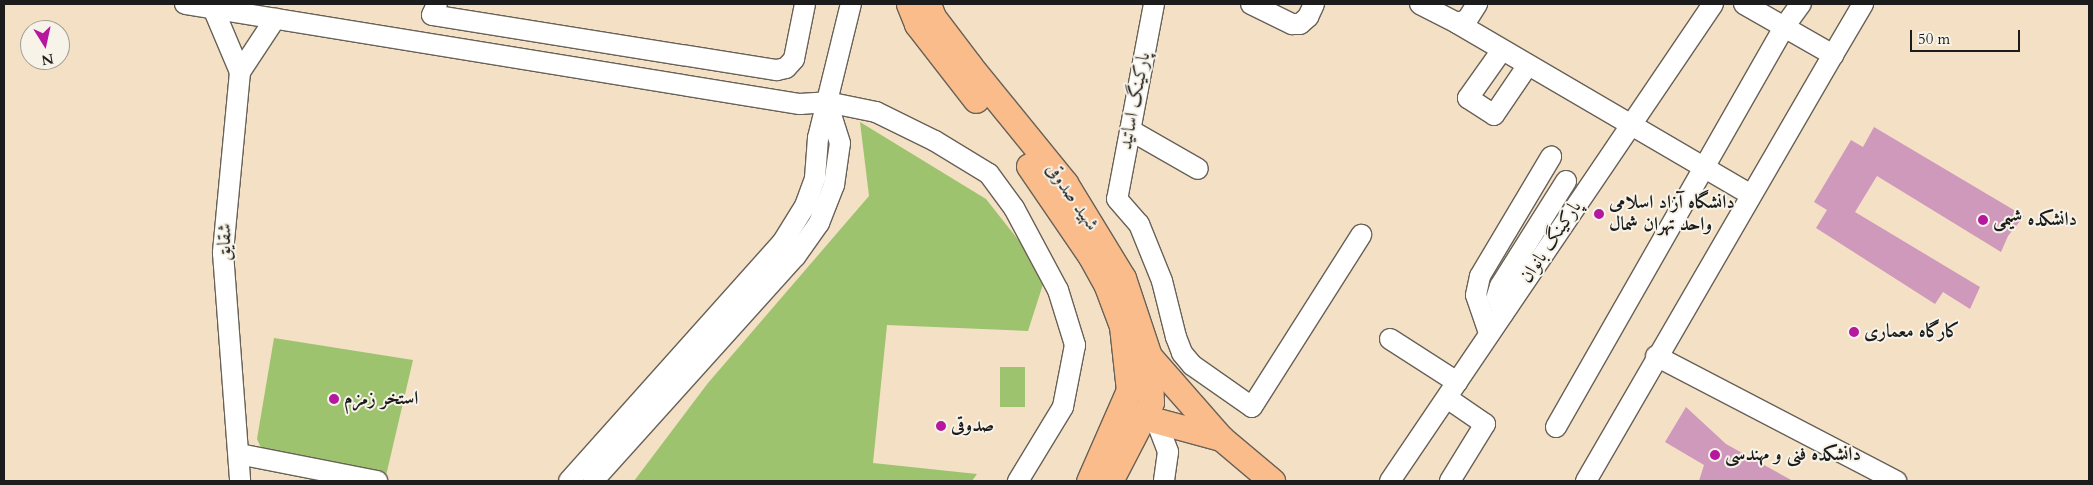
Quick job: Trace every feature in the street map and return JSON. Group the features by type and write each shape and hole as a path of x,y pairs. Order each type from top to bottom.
{"main road":[{"name":"شهید صدوقی","path":"909,4 918,24 944,60 1049,191 1107,286 1122,326 1130,390 1140,419"},
{"name":"شهید صدوقی","path":"928,4 933,17 970,66 1065,183 1106,247 1123,278 1150,356 1151,402 1140,419"},
{"path":"1150,356 1221,438 1272,481"},
{"path":"1140,419 1221,438"},
{"path":"1089,481 1140,419"},
{"path":"1110,481 1140,419"}],"street":[{"path":"185,4 800,104 827,102 876,112 935,141 988,174 1014,208 1058,290 1076,345 1063,407 1018,481"},
{"path":"437,4 432,15 777,70 786,68 794,59 805,4"},
{"path":"569,481 782,243 805,206 815,178 818,138 851,4"},
{"name":"پارکینگ اساتید","path":"1154,4 1117,199 1139,224 1162,281 1182,353 1192,365 1252,407 1361,235"},
{"path":"1251,4 1292,24 1300,24 1308,17 1314,4"},
{"path":"1420,4 1457,23 1630,126 1750,194"},
{"path":"1457,23 1467,20 1477,4"},
{"name":"پارکینگ بانوان","path":"1390,481 1713,4"},
{"path":"1744,4 1833,55"},
{"path":"1556,427 1784,27 1801,4"},
{"path":"1586,481 1750,194 1863,4"},
{"name":"شقایق","path":"213,8 240,72 223,253 240,481"},
{"path":"240,72 275,18"},
{"path":"1502,50 1468,98 1494,115 1528,66"},
{"path":"593,481 795,257 819,223 834,185 840,142 827,102"},
{"path":"1130,130 1198,169"},
{"path":"1489,333 1476,295 1480,276 1551,157"},
{"path":"1503,314 1497,296 1500,286 1566,181"},
{"path":"1390,339 1452,390 1485,424 1450,481"},
{"path":"1656,356 1896,481"},
{"path":"1140,419 1168,452 1164,481"},
{"path":"239,454 377,481"}],"green space":[{"path":"860,122 986,199 1046,275 1028,331 887,325 873,463 977,474 972,481 634,481 708,383 869,196"},
{"name":"استخر زمزم","path":"274,338 413,360 385,480 262,450 257,439"},
{"path":"1000,367 1025,367 1025,407 1000,407"}],"building":[{"name":"دانشکده شیمی","path":"1874,127 2024,216 2008,236 2001,252 1877,176 1855,212 1980,287 1970,309 1943,292 1935,304 1816,228 1827,210 1814,202 1851,140 1863,147"},
{"name":"دانشکده فنی و مهندسی","path":"1686,407 1726,444 1793,481 1699,481 1704,465 1665,442"}],"place":[{"name":"دانشگاه آزاد اسلامی واحد تهران شمال","path":"1599,214"},
{"name":"دانشکده شیمی","path":"1983,220"},
{"name":"کارگاه معماری","path":"1854,332"},
{"name":"استخر زمزم","path":"334,399"},
{"name":"صدوقی","path":"941,426"},
{"name":"دانشکده فنی و مهندسی","path":"1715,455"}]}
